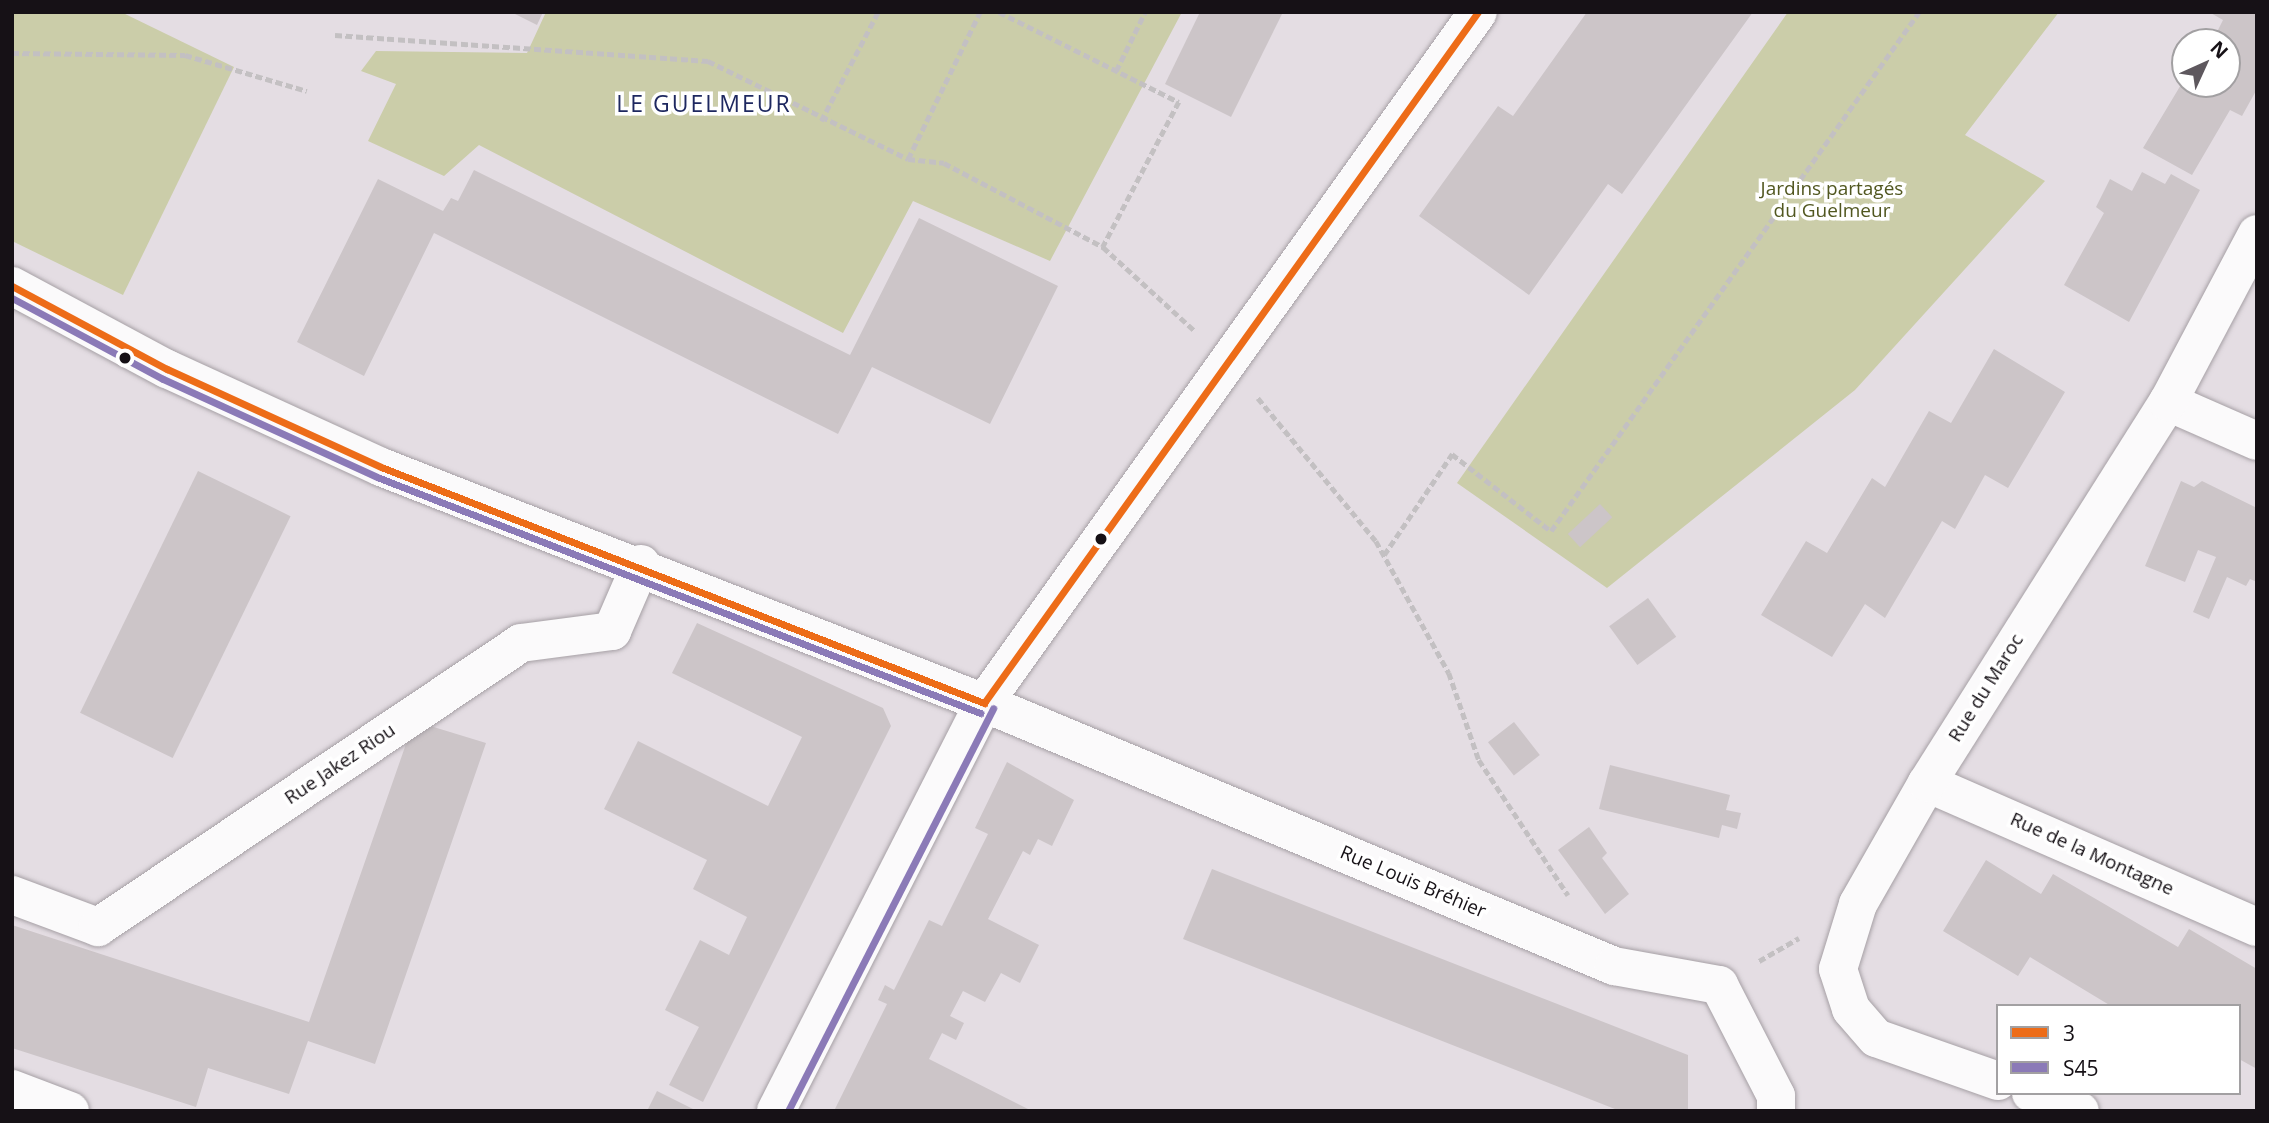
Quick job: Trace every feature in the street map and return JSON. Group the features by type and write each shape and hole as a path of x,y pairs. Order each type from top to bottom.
{"street":[{"path":"776,1111 984,704 1478,12"},
{"name":"Rue du Maroc","path":"1996,1080 1876,1038 1851,1009 1838,969 1858,904 1927,783 2168,402 2257,234"},
{"name":"Rue Louis Bréhier","path":"12,286 167,369 381,467 641,564 1614,966 1719,985"},
{"path":"2168,402 2257,441"},
{"name":"Rue Jakez Riou","path":"12,895 97,927 521,643 612,631 641,564"},
{"name":"Rue de la Montagne","path":"1927,783 2257,927"},
{"path":"1719,985 1776,1096 1776,1111"},
{"path":"12,1089 70,1111"},
{"path":"2036,1095 2080,1111"}],"path":[{"path":"821,121 878,12"},
{"path":"908,159 980,12"},
{"path":"999,12 1179,103 1103,247"},
{"path":"1116,71 1145,12"},
{"path":"1384,555 1452,454 1551,531 1919,12"},
{"path":"335,35 708,61 821,121 908,159 944,163 1103,247 1229,363 1384,555 1449,673 1479,760 1569,898"},
{"path":"12,53 185,55 307,91"},
{"path":"1719,985 1858,904"}],"green space":[{"path":"12,12 121,12 234,67 123,295 12,241"},
{"path":"546,12 1182,12 1050,261 913,201 843,333 479,145 444,176 368,141 396,84 361,71 376,51 527,53"},
{"name":"Jardins partagés du Guelmeur","path":"1788,12 2059,12 1965,135 2045,181 1855,390 1607,588 1457,483"}],"building":[{"path":"511,12 543,12 537,25"},
{"path":"1200,12 1283,12 1231,117 1165,84"},
{"path":"1587,12 1753,12 1622,194 1608,184 1529,295 1419,216 1498,106 1513,116"},
{"path":"2209,12 2257,12 2257,89 2242,116 2230,110 2192,175 2143,148 2173,98 2241,98 2241,28 2219,28 2223,20"},
{"path":"474,170 850,355 919,218 1058,286 990,424 872,367 838,434 434,233 364,376 297,342 378,179 443,211 451,198 458,201"},
{"path":"2142,172 2165,184 2171,174 2200,190 2129,322 2064,285 2104,213 2096,207 2110,179 2132,191"},
{"path":"1994,349 2065,392 2008,488 1985,475 1955,529 1942,521 1885,618 1865,604 1832,657 1761,615 1806,541 1827,553 1872,478 1885,487 1929,411 1951,423"},
{"path":"198,471 291,516 173,758 80,713"},
{"path":"2181,481 2194,487 2202,481 2257,508 2257,582 2250,579 2246,586 2227,577 2209,619 2193,612 2216,557 2198,550 2185,582 2145,566"},
{"path":"1600,504 1612,517 1580,547 1568,534"},
{"path":"1648,598 1676,637 1637,665 1609,626"},
{"path":"697,623 883,708 891,726 703,1102 669,1085 699,1027 665,1010 700,940 729,955 747,917 693,889 707,860 604,809 638,741 768,806 802,737 672,673"},
{"path":"414,721 486,743 375,1064 308,1041 289,1094 208,1068 196,1107 12,1048 12,925 309,1022"},
{"path":"1514,722 1540,755 1514,775 1488,742"},
{"path":"1007,762 1074,800 1052,846 1038,839 1030,855 1023,851 988,919 1039,945 1020,983 1001,973 985,1002 963,991 950,1016 964,1023 956,1040 942,1033 929,1059 1032,1111 834,1111 887,1004 878,1000 885,985 894,990 929,920 942,926 988,834 975,828"},
{"path":"1610,765 1730,795 1726,810 1741,813 1737,829 1722,825 1719,838 1599,809"},
{"path":"1589,827 1607,853 1602,858 1629,894 1605,914 1558,850"},
{"path":"1986,860 2041,894 2053,874 2178,947 2189,929 2257,969 2257,1069 2241,1060 2241,1004 2108,1004 2030,957 2018,976 1943,931"},
{"path":"1212,869 1688,1055 1688,1111 1620,1111 1183,939"},
{"path":"657,1091 697,1111 647,1111"}],"transit line":[{"name":"3","path":"984,703 1478,12"},
{"name":"3","path":"12,286 167,369 381,467 984,703"},
{"name":"S45","path":"12,298 163,379 377,477 980,713"},
{"name":"S45","path":"788,1111 993,708"}],"district":[{"name":"LE GUELMEUR","path":"704,103"}]}
